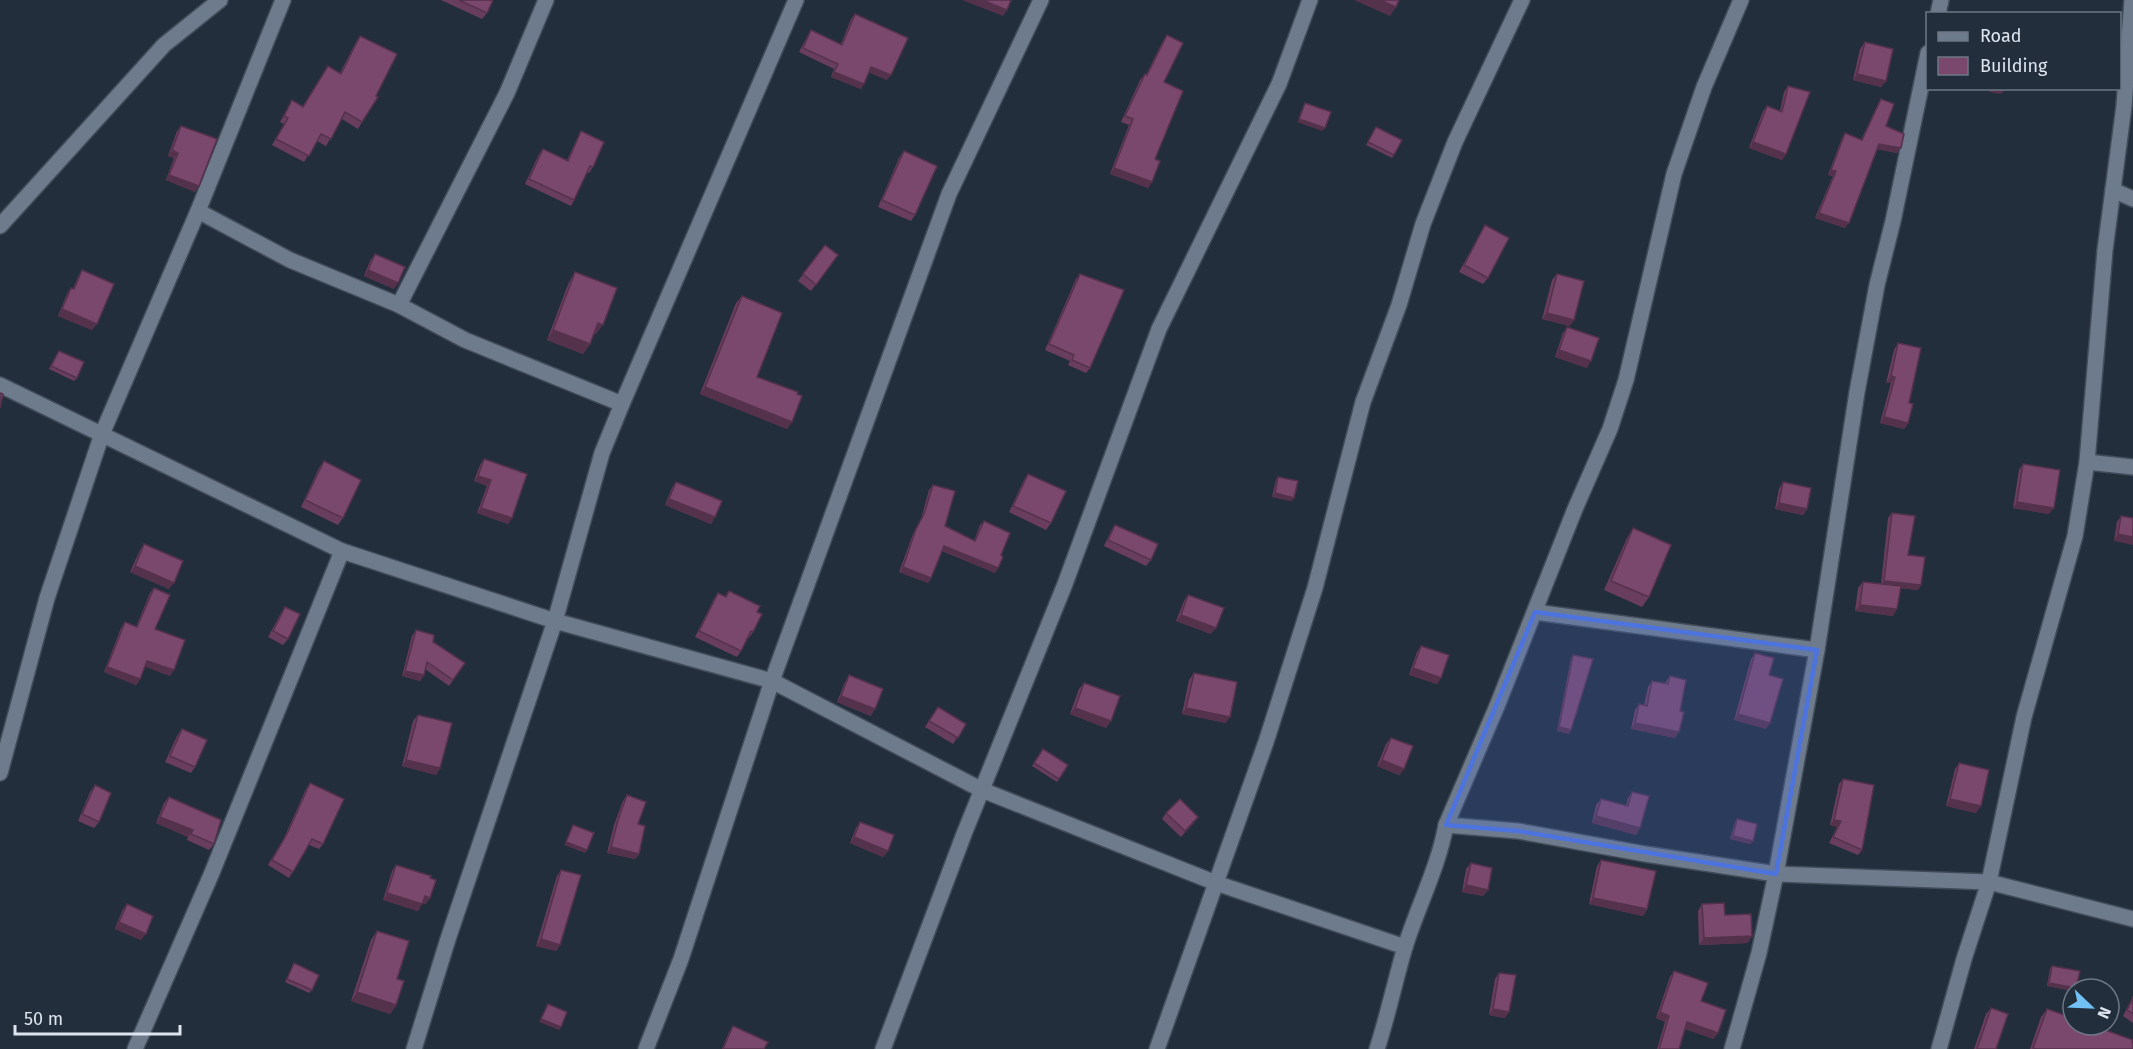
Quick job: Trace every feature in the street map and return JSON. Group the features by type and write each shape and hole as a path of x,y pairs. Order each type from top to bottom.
{"street":[{"path":"0,226 164,45 220,0"},
{"path":"0,773 48,598 102,434 198,211 283,0"},
{"path":"399,305 507,93 546,0"},
{"path":"414,1049 448,939 555,621 602,453 796,0"},
{"path":"646,1049 681,959 772,681 949,194 1041,0"},
{"path":"883,1049 982,790 1065,585 1159,329 1279,84 1310,0"},
{"path":"1157,1049 1266,742 1315,588 1363,402 1399,305 1423,224 1455,142 1522,0"},
{"path":"1377,1049 1389,1014 1405,947 1429,885 1446,825 1610,429 1626,380 1674,174 1704,87 1741,0"},
{"path":"1939,1049 1964,958 1989,882 2025,717 2075,536 2087,462 2105,250 2124,106 2132,0"},
{"path":"1732,1049 1759,953 1776,874 1817,650 1857,392 1877,285 1893,221 1926,63"},
{"path":"2113,190 2133,199"},
{"path":"198,211 290,260 399,305 465,340 622,404"},
{"path":"0,386 342,551 555,621 772,681 982,790 1216,883 1405,947"},
{"path":"2087,462 2133,467"},
{"path":"135,1049 212,875 342,551"},
{"path":"1535,612 1817,650"},
{"path":"1446,825 1518,831 1645,854 1776,874 1989,882 2133,919"}],"highlighted area":[{"path":"1535,612 1817,650 1776,874 1518,831 1446,825"}],"building":[{"path":"459,0 493,0 487,13"},
{"path":"982,0 1011,0 1007,10"},
{"path":"1380,0 1399,0 1396,7"},
{"path":"855,14 908,38 891,75 871,67 864,84 834,72 838,64 803,48 811,30 842,45"},
{"path":"1167,35 1183,43 1164,82 1183,91 1155,159 1160,161 1152,182 1114,168 1133,119 1125,116"},
{"path":"360,36 397,54 376,96 378,97 362,122 345,112 331,139 321,134 309,156 276,139 288,118 284,116 292,100 303,107 328,66 341,74"},
{"path":"1865,42 1893,49 1886,81 1857,74"},
{"path":"1788,86 1810,92 1786,154 1753,142 1767,106 1782,112"},
{"path":"1881,99 1894,104 1886,126 1904,134 1901,148 1879,144 1849,223 1819,213 1836,171 1831,170 1845,133 1862,140"},
{"path":"1305,103 1331,112 1325,128 1299,119"},
{"path":"181,126 217,139 199,186 169,175 178,153 172,150"},
{"path":"1376,127 1402,140 1394,155 1368,142"},
{"path":"581,131 604,142 574,200 529,179 543,149 568,161"},
{"path":"904,151 937,166 915,215 882,200"},
{"path":"1485,225 1509,238 1488,278 1464,265"},
{"path":"825,245 838,255 816,285 803,274"},
{"path":"375,254 405,267 398,283 368,270"},
{"path":"82,270 114,284 97,324 62,309"},
{"path":"575,272 617,288 603,325 598,323 590,344 553,330"},
{"path":"1080,274 1124,290 1090,368 1072,360 1074,355 1049,344"},
{"path":"1557,274 1584,281 1574,320 1547,313"},
{"path":"742,296 782,313 757,377 798,392 797,394 802,396 792,422 705,387"},
{"path":"1567,327 1599,338 1591,361 1559,350"},
{"path":"1898,343 1921,348 1909,403 1913,404 1908,423 1884,417 1895,377 1891,376"},
{"path":"59,351 84,362 77,378 51,366"},
{"path":"484,459 527,474 512,518 481,508 491,480 478,476"},
{"path":"324,461 361,480 343,518 305,500"},
{"path":"2023,464 2060,470 2054,508 2017,502"},
{"path":"1028,474 1066,491 1051,523 1013,506"},
{"path":"1278,477 1298,481 1294,498 1275,493"},
{"path":"676,482 722,501 715,517 669,499"},
{"path":"1783,482 1811,488 1807,509 1779,503"},
{"path":"933,485 955,491 945,526 975,541 984,521 1010,533 998,568 944,546 931,578 903,567"},
{"path":"1892,513 1915,516 1908,555 1925,557 1921,585 1884,581"},
{"path":"2121,516 2133,518 2133,537 2118,534"},
{"path":"1115,525 1158,544 1151,560 1108,540"},
{"path":"1633,528 1671,545 1649,597 1611,581"},
{"path":"144,544 183,561 174,583 135,566"},
{"path":"1863,582 1901,586 1897,609 1860,605"},
{"path":"154,588 170,595 155,629 185,640 174,670 147,661 140,679 107,667 125,622 137,627"},
{"path":"729,591 760,606 757,612 762,614 741,651 699,631 718,593 726,597"},
{"path":"1188,595 1224,608 1216,628 1181,615"},
{"path":"285,607 300,614 288,639 273,631"},
{"path":"416,630 434,635 433,642 465,663 453,680 427,662 424,675 405,671"},
{"path":"1421,646 1449,655 1441,678 1413,668"},
{"path":"1755,653 1774,658 1769,675 1783,679 1770,723 1738,714"},
{"path":"1573,655 1593,659 1571,730 1559,727"},
{"path":"1194,673 1237,682 1230,717 1186,708"},
{"path":"849,675 883,689 875,709 841,696"},
{"path":"1670,676 1686,680 1680,711 1684,712 1679,732 1635,723 1639,704 1647,706 1652,681 1668,684"},
{"path":"1084,683 1120,696 1111,721 1075,708"},
{"path":"938,707 966,724 958,738 929,721"},
{"path":"418,715 452,723 440,768 406,760"},
{"path":"182,729 207,740 195,767 170,756"},
{"path":"1391,738 1413,746 1404,769 1382,760"},
{"path":"1043,749 1068,765 1059,779 1034,763"},
{"path":"1959,763 1989,770 1981,806 1950,799"},
{"path":"1843,779 1874,785 1862,850 1833,837 1841,821 1834,820"},
{"path":"310,783 344,799 323,844 312,839 293,872 272,860 288,832"},
{"path":"95,785 111,793 99,822 82,814"},
{"path":"1632,792 1649,796 1640,828 1596,816 1601,799 1628,806"},
{"path":"627,795 646,802 638,824 645,826 639,854 611,847"},
{"path":"169,797 221,820 214,844 191,834 193,830 160,817"},
{"path":"1180,799 1198,817 1185,831 1166,813"},
{"path":"1737,819 1757,824 1753,841 1733,836"},
{"path":"860,822 894,835 888,851 854,837"},
{"path":"573,825 594,833 587,850 566,842"},
{"path":"1601,860 1656,871 1647,909 1593,898"},
{"path":"1471,863 1492,868 1488,890 1466,885"},
{"path":"396,865 431,876 430,878 436,880 430,898 425,896 422,904 387,893"},
{"path":"561,870 581,875 560,945 541,939"},
{"path":"1724,903 1725,915 1751,914 1752,936 1704,938 1702,904"},
{"path":"127,904 153,916 146,934 119,922"},
{"path":"377,931 409,941 397,979 404,981 396,1005 357,992"},
{"path":"294,963 319,975 312,990 287,979"},
{"path":"2052,966 2080,971 2079,977 2061,977 2061,985 2049,983"},
{"path":"1674,971 1708,983 1701,1001 1726,1010 1718,1033 1687,1022 1679,1049 1659,1049 1669,1016 1660,1012"},
{"path":"1499,973 1516,975 1509,1012 1493,1009"},
{"path":"2133,998 2133,1014 2127,1010"},
{"path":"548,1004 567,1012 561,1027 541,1019"},
{"path":"1991,1008 2008,1014 1996,1049 1977,1049"},
{"path":"2047,1009 2061,1014 2061,1037 2121,1036 2133,1040 2133,1049 2033,1048"},
{"path":"733,1026 768,1042 764,1049 723,1049"}]}
